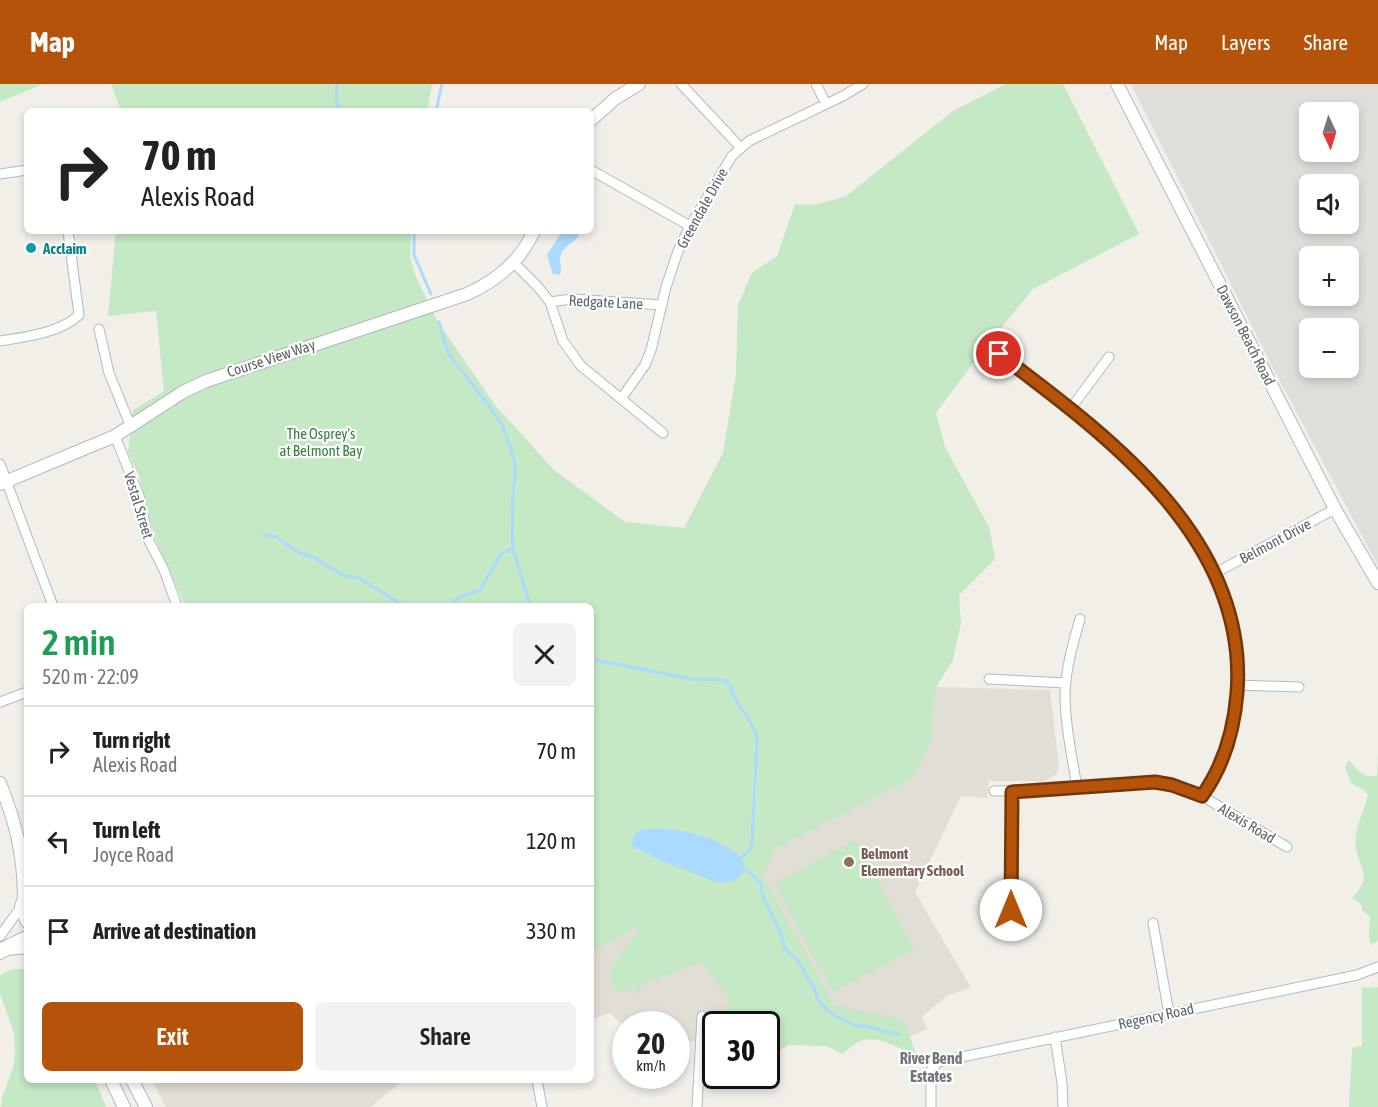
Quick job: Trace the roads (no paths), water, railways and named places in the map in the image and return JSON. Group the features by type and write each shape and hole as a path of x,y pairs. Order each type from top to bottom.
{"street":[{"path":"594,117 616,98 639,84"},
{"path":"681,84 741,148"},
{"path":"816,84 825,104"},
{"name":"Greendale Drive","path":"621,399 645,365 651,350 670,269 690,226 726,164 741,148 758,137 863,84"},
{"name":"Dawson Beach Road","path":"1117,84 1335,509 1378,583"},
{"path":"0,174 24,170"},
{"path":"594,172 690,226"},
{"path":"0,341 32,336 71,322 79,315 68,234"},
{"name":"Course View Way","path":"3,483 115,436 183,392 206,381 467,294 484,286 513,262 532,234"},
{"path":"513,262 550,302 557,326 581,366 663,433"},
{"name":"Redgate Lane","path":"550,302 572,299 662,305"},
{"path":"99,329 109,373 131,427"},
{"path":"999,354 1071,408 1109,440 1166,500 1199,545 1215,573 1232,623 1237,659 1237,685 1225,754 1202,796"},
{"path":"1071,408 1109,357"},
{"name":"Vestal Street","path":"115,436 139,496 148,539 164,570 176,603"},
{"path":"0,464 3,483 52,603"},
{"name":"Belmont Drive","path":"1215,573 1335,509"},
{"path":"1077,787 1066,714 1066,683 1072,644 1080,619"},
{"path":"988,679 1066,683"},
{"path":"1237,685 1299,687"},
{"path":"0,702 24,693"},
{"name":"Alexis Road","path":"994,791 1012,792 1155,782 1172,785 1202,796 1287,847"},
{"path":"0,783 13,816 23,858 24,898 0,936"},
{"path":"1011,910 1012,792"},
{"path":"13,816 24,835"},
{"path":"1153,923 1169,1014"},
{"path":"0,948 24,936"},
{"path":"0,953 7,949 24,947"},
{"name":"Regency Road","path":"931,1107 931,1070 938,1062 1357,975 1378,967"},
{"path":"697,1107 702,1016"},
{"path":"1055,1038 1063,1107"},
{"path":"112,1083 124,1107"},
{"path":"134,1083 146,1107"},
{"path":"538,1083 542,1107"}],"water":[{"path":"560,234 578,234 561,254 560,275 553,274 547,255"},
{"path":"647,829 682,831 718,842 728,847 742,860 743,872 736,879 716,882 659,860 632,846 632,840 637,832"}],"waterway":[{"path":"337,84 336,98 339,108"},
{"path":"437,108 442,84"},
{"path":"414,234 414,255 431,294"},
{"path":"439,322 448,353 492,410 502,425 509,443 515,462 512,504 513,548 529,603"},
{"path":"264,534 278,538 300,553 314,557 342,575 359,578 399,603"},
{"path":"453,603 460,597 480,590 501,554 513,548"},
{"path":"594,660 692,679 724,680 730,685 732,693 752,726 757,741 752,842 750,850 740,858"},
{"path":"744,868 761,883 762,895 780,931 785,949 798,961 814,988 818,1000 825,1008 835,1016 856,1026 865,1026 899,1035"}],"place":[{"name":"Acclaim","path":"31,248"},
{"name":"Belmont Elementary School","path":"849,862"}],"district":[{"name":"River Bend Estates","path":"931,1067"}],"park label":[{"name":"The Osprey's at Belmont Bay","path":"321,442"}]}
